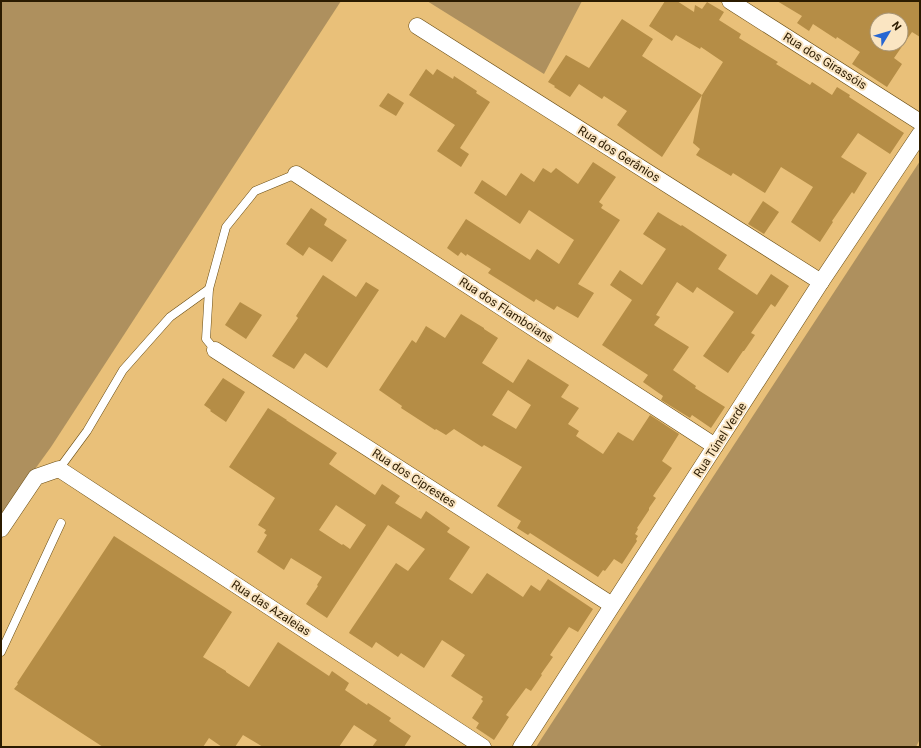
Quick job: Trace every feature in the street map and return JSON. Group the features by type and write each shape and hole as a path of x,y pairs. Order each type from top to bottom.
{"street":[{"name":"Rua dos Girassóis","path":"730,1 920,122"},
{"name":"Rua dos Gerânios","path":"417,26 822,282"},
{"name":"Rua Túnel Verde","path":"521,747 715,446 920,134"},
{"name":"Rua dos Flamboians","path":"296,174 715,446"},
{"name":"Rua dos Ciprestes","path":"215,350 612,605"},
{"path":"1,529 36,477 59,469"},
{"name":"Rua das Azaleias","path":"59,469 483,747"}],"lane":[{"path":"215,350 206,339 209,289 226,227 255,191 296,174"},
{"path":"59,469 87,431 123,370 170,317 209,289"},
{"path":"1,652 60,523"}],"shaded area":[{"path":"1,1 341,1 51,447 1,516"},
{"path":"427,1 582,1 544,74"},
{"path":"920,161 920,739 916,747 536,747"}],"building":[{"path":"665,1 677,1 694,12 695,5 702,9 707,2 724,12 719,20 741,34 739,38 778,62 776,64 810,85 812,82 832,95 837,87 850,95 849,97 904,133 890,154 858,133 841,157 867,173 854,194 852,192 832,221 833,222 820,242 791,222 813,187 781,167 765,193 733,173 731,176 696,155 700,149 693,143 702,95 723,62 701,47 700,49 676,35 672,41 649,26"},
{"path":"777,1 920,1 920,37 912,32 909,36 909,12 869,12 869,52 898,52 894,58 902,64 887,87 852,64 860,52 813,24 809,31 797,23 802,16"},
{"path":"622,19 653,39 642,56 702,95 662,157 617,125 627,111 604,96 602,99 579,84 570,97 548,82 566,55 589,68"},
{"path":"426,69 433,75 437,69 453,79 454,76 477,91 476,93 490,102 460,148 469,154 461,167 437,151 455,125 409,95"},
{"path":"388,93 404,103 396,116 379,106"},
{"path":"593,162 616,177 599,202 603,205 601,208 620,220 578,284 594,293 578,318 557,306 554,310 536,299 534,302 488,273 491,269 467,254 466,256 461,252 458,256 447,248 466,219 530,260 537,249 559,264 574,240 529,210 520,224 474,193 482,180 506,196 521,173 534,182 543,168 551,173 556,168 578,184"},
{"path":"763,201 779,212 764,234 748,224"},
{"path":"311,208 327,219 324,225 347,240 332,262 309,247 303,256 286,244"},
{"path":"658,212 681,226 682,225 727,255 718,269 757,295 771,274 789,286 775,307 771,304 751,333 755,335 728,373 703,356 734,312 697,287 693,293 677,282 656,315 660,317 654,325 689,347 673,370 696,386 695,388 725,407 711,428 692,415 690,418 661,400 663,396 643,382 648,375 602,345 632,300 610,285 620,270 642,285 666,249 643,234"},
{"path":"323,275 356,297 366,282 379,290 327,368 305,353 294,369 272,356 298,318 296,316"},
{"path":"240,302 262,315 246,339 225,325"},
{"path":"461,314 498,338 482,363 513,383 528,359 569,385 561,397 579,408 568,424 579,431 576,436 603,454 618,432 633,441 650,415 679,434 662,461 672,468 653,496 656,498 637,528 638,529 635,534 638,536 636,539 637,541 622,564 614,559 605,571 603,570 598,577 530,533 528,535 517,528 521,521 497,506 522,467 484,445 482,447 454,429 446,435 436,429 435,430 401,408 402,406 379,390 412,340 416,343 426,326 445,338","holes":["508,390 531,405 516,429 492,415"]},
{"path":"223,378 245,392 226,422 204,405"},
{"path":"268,408 337,453 329,464 375,495 382,484 400,496 395,503 421,519 426,511 450,528 447,532 470,547 449,579 472,594 487,573 523,597 531,585 540,591 548,579 593,609 578,632 569,627 550,655 553,657 541,674 542,675 531,691 526,688 506,715 509,717 494,740 476,728 479,723 472,718 483,701 481,699 483,697 451,676 465,655 442,640 424,668 401,653 398,657 376,642 372,648 349,633 396,563 408,571 425,549 388,525 327,618 306,604 322,577 291,558 284,570 257,552 267,535 264,533 266,530 258,525 275,498 229,467","holes":["336,505 366,525 350,549 319,530"]},
{"path":"114,536 232,612 203,657 249,687 278,642 329,676 332,671 349,683 345,690 367,705 368,703 391,718 389,721 411,736 404,747 372,747 377,740 354,725 339,747 263,747 243,735 235,747 222,747 209,738 203,747 103,747 14,689"}]}
